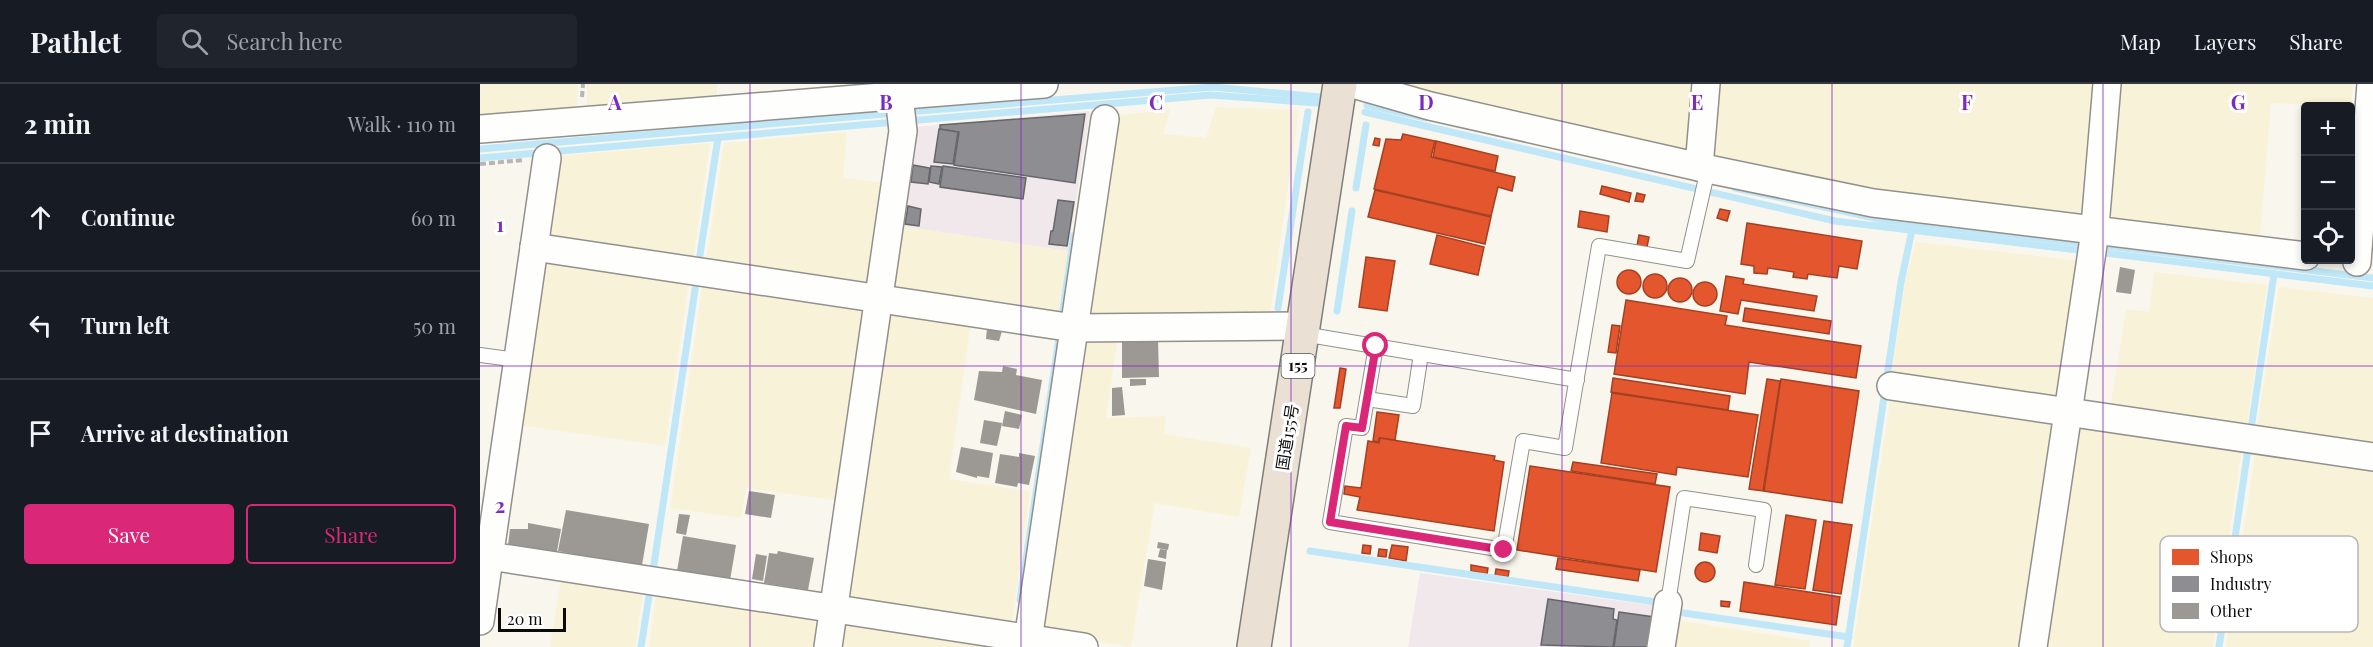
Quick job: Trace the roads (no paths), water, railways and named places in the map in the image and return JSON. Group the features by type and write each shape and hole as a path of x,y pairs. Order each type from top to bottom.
{"highway":[{"name":"国道155号","path":"1254,647 1340,84"}],"street":[{"path":"480,129 754,96 901,109 1044,84"},
{"path":"1353,84 1430,106 1705,170 2093,243 2301,256"},
{"path":"1705,170 1706,84"},
{"path":"2032,647 2093,243 2107,84"},
{"path":"2356,262 2371,84"},
{"path":"828,647 879,299 901,109"},
{"path":"1028,643 1105,119"},
{"path":"480,621 547,158"},
{"path":"534,247 1074,328 1304,330"},
{"path":"1890,386 2373,457"},
{"path":"490,556 834,609 1028,643 1084,647"},
{"path":"1661,647 1668,603"}],"lane":[{"path":"1376,346 1362,428 1346,426 1330,522 1504,550 1523,441 1565,448 1599,246 1687,261 1705,170"},
{"path":"1304,330 1376,346 1577,380"},
{"path":"1367,399 1413,406 1421,354"},
{"path":"480,355 518,360"},
{"path":"1668,603 1684,498 1764,510 1756,566"}],"waterway":[{"path":"907,112 1213,87 1320,97"},
{"path":"907,121 1211,95 1317,103"},
{"path":"1367,105 1426,118"},
{"path":"1278,308 1308,112"},
{"path":"1365,112 1835,221 2086,251"},
{"path":"480,149 896,113"},
{"path":"480,158 896,122"},
{"path":"1356,188 1366,125"},
{"path":"699,261 718,138"},
{"path":"1735,188 1884,220 2088,244"},
{"path":"1337,311 1352,211"},
{"path":"1847,647 1901,282 1912,230"},
{"path":"1062,315 1074,235"},
{"path":"2099,245 2373,278"},
{"path":"2097,252 2373,286"},
{"path":"2251,429 2274,274"},
{"path":"653,571 696,283"},
{"path":"1020,600 1059,338"},
{"path":"2235,536 2248,449"},
{"path":"1310,551 1656,602"},
{"path":"641,647 649,596"},
{"path":"1677,612 1849,637"},
{"path":"2219,647 2221,632"}]}
